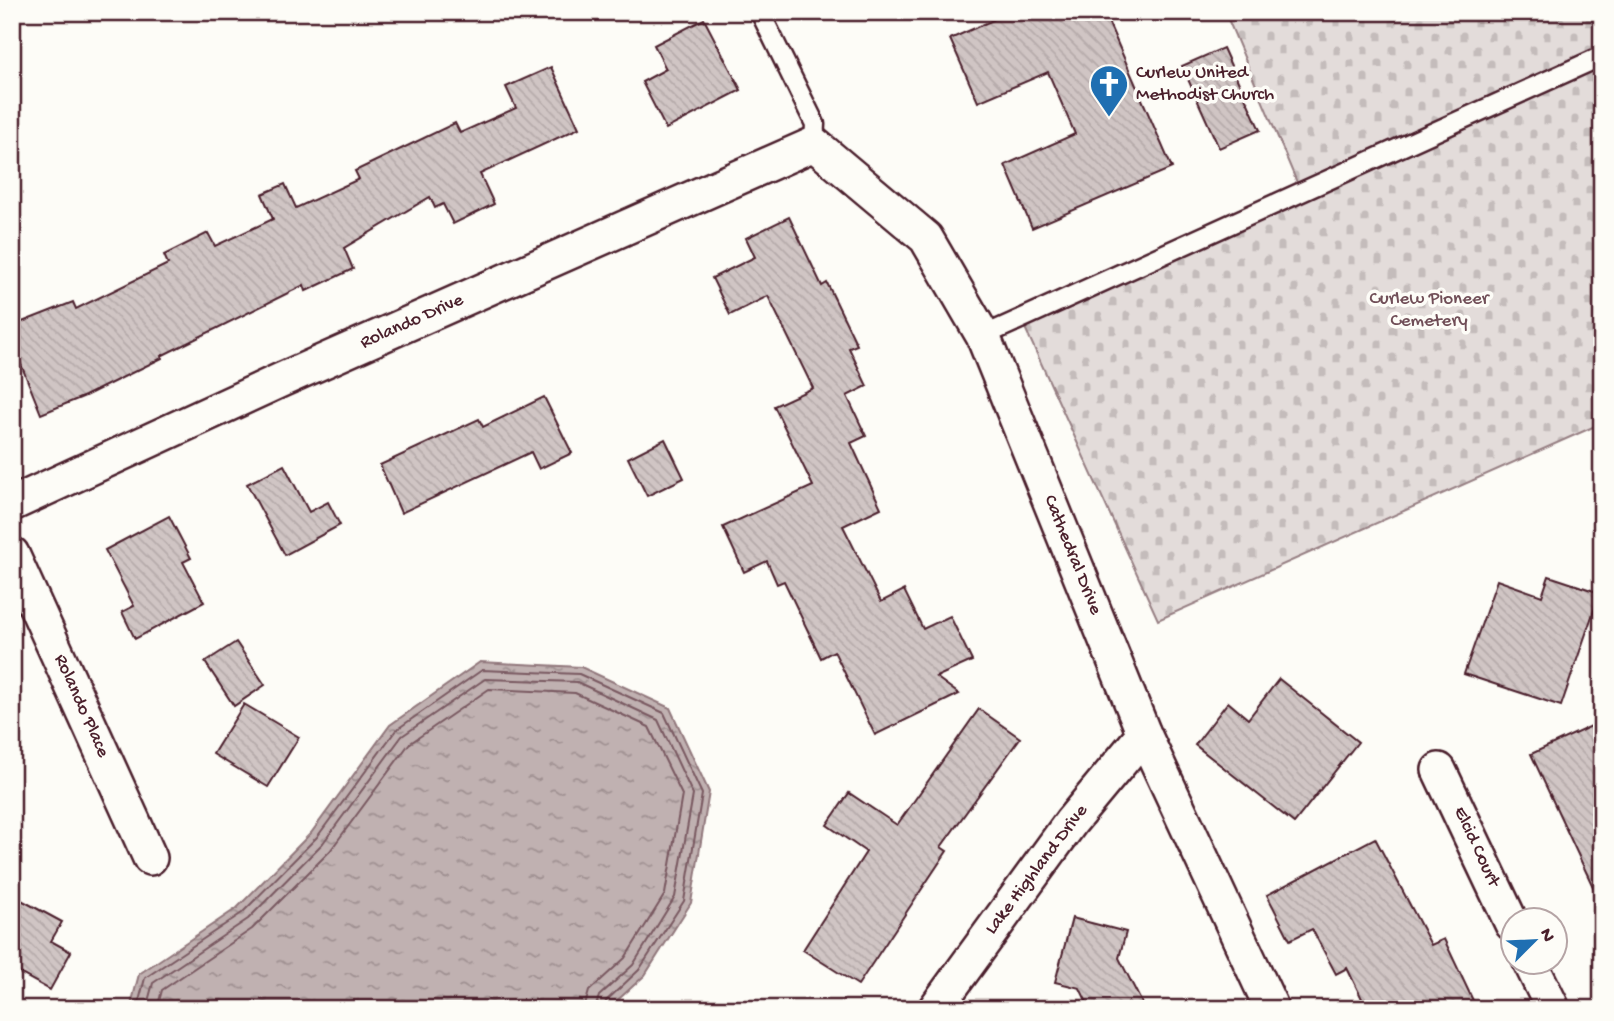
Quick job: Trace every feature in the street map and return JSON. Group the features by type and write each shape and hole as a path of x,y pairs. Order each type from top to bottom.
{"street":[{"name":"Cathedral Drive","path":"814,145 926,238 983,336 1144,734 1272,1009"},
{"name":"Rolando Drive","path":"12,504 281,380 814,145"},
{"name":"Rolando Place","path":"12,554 150,858"},
{"name":"Lake Highland Drive","path":"935,1009 1071,822 1144,734"},
{"name":"Elcid Court","path":"1439,770 1504,906"},
{"path":"1537,976 1553,1009"}],"lane":[{"path":"760,12 816,124 814,145"},
{"path":"983,336 1602,57"}],"green space":[{"name":"Curlew Pioneer Cemetery","path":"1225,12 1602,12 1602,423 1158,620 1021,319 1301,192"}],"water":[{"path":"480,662 581,667 670,708 709,792 691,903 645,975 608,1009 130,1009 139,974 237,908 311,833 390,725"}],"building":[{"name":"Curlew United Methodist Church","path":"1011,12 1104,12 1172,168 1032,228 1005,165 1075,134 1048,72 978,102 950,39"},
{"path":"704,19 741,90 666,129 642,82 666,69 654,45"},
{"path":"1223,48 1260,130 1219,148 1182,66"},
{"path":"551,67 579,128 480,174 494,204 453,224 443,204 435,208 430,197 344,248 353,269 306,291 304,285 85,396 41,414 12,342 12,326 73,302 76,309 168,264 164,255 208,233 215,246 273,219 262,194 285,184 296,208 359,179 355,171 455,123 460,133 516,108 506,87"},
{"path":"789,217 822,286 827,283 857,345 849,348 867,386 847,396 866,436 851,443 881,508 843,526 881,602 904,590 923,629 950,616 972,661 936,677 959,694 875,735 834,651 821,658 784,581 777,584 767,561 744,572 723,527 813,486 774,406 813,388 768,296 730,315 712,278 755,257 746,238"},
{"path":"544,397 572,453 539,469 531,452 401,513 380,465 479,419 483,427"},
{"path":"665,439 684,478 647,496 628,458"},
{"path":"284,465 309,512 328,502 340,525 285,555 247,484"},
{"path":"169,516 191,558 183,562 204,602 135,639 122,612 134,606 105,550"},
{"path":"1549,576 1600,593 1561,706 1464,674 1497,580 1542,596"},
{"path":"236,642 265,685 234,706 205,662"},
{"path":"1279,679 1358,742 1294,823 1195,745 1228,702 1248,719"},
{"path":"244,704 299,737 268,787 213,754"},
{"path":"979,709 1020,738 941,847 947,851 858,985 803,950 866,852 827,825 849,793 897,825"},
{"path":"1602,721 1602,906 1531,754"},
{"path":"1375,838 1431,945 1444,939 1477,1009 1367,1009 1347,968 1336,974 1312,929 1290,940 1267,895"},
{"path":"12,895 62,922 51,941 71,952 50,990 12,969"},
{"path":"1072,918 1126,932 1119,958 1145,1009 1090,1009 1080,988 1055,982"}],"place":[{"name":"Curlew United Methodist Church","path":"1109,118"}]}
